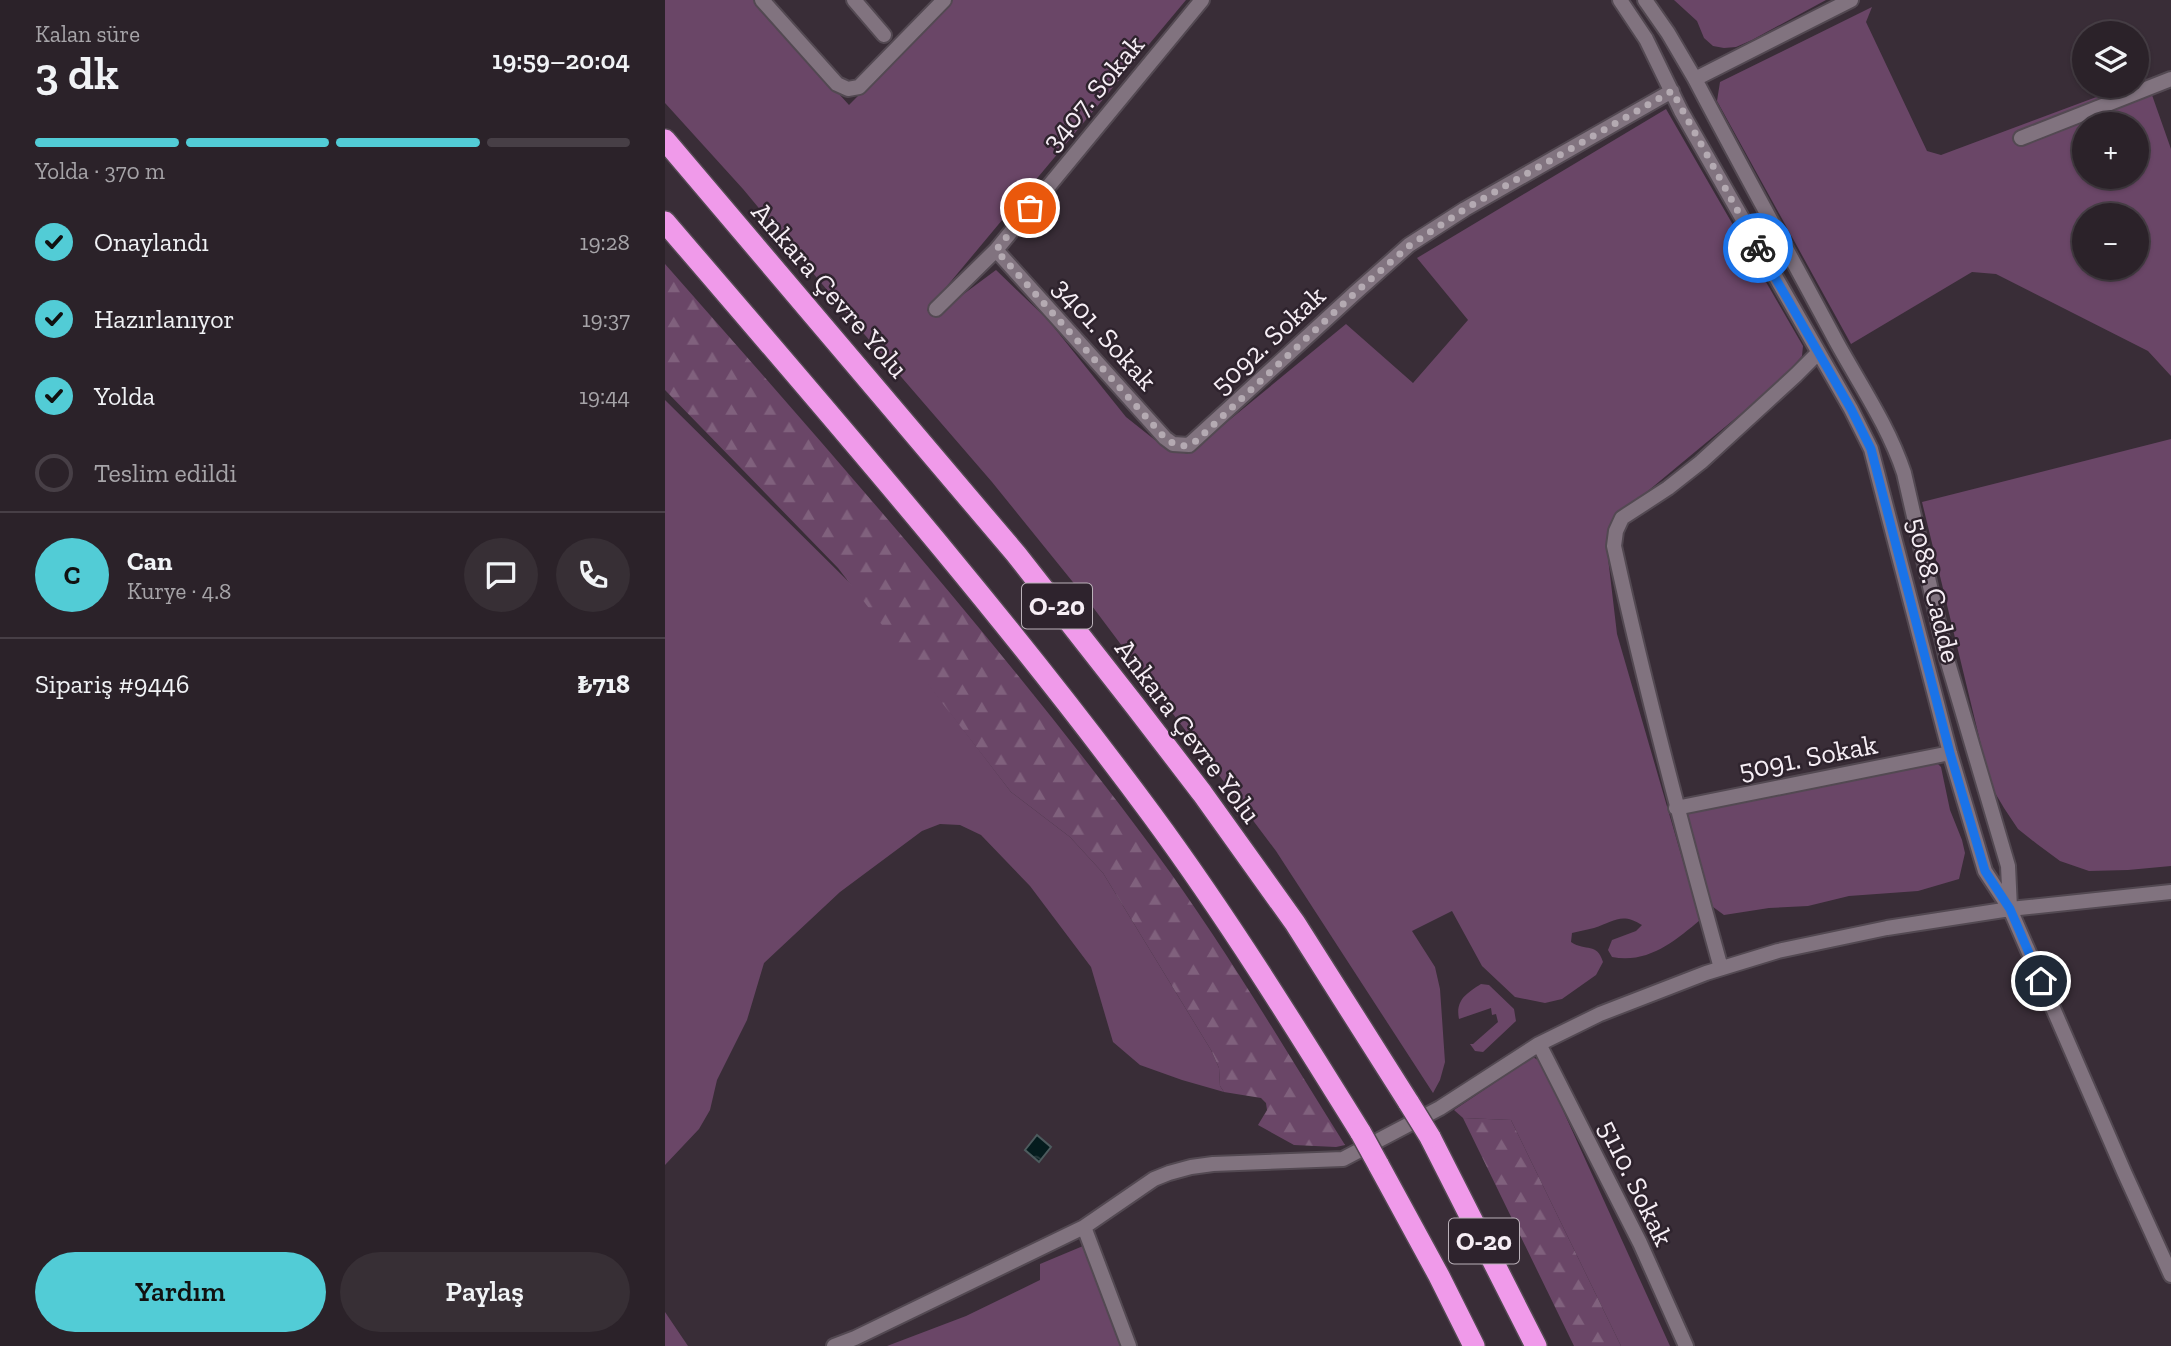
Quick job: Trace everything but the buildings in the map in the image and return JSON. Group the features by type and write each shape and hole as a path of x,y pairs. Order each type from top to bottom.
{"highway":[{"name":"Ankara Çevre Yolu","path":"665,140 1008,544 1202,793 1295,923 1409,1103 1430,1138 1536,1346"},
{"name":"O-20","path":"665,222 969,580 1152,816 1243,945 1361,1133 1440,1276 1474,1346"}],"street":[{"path":"762,0 837,85 848,89 859,87 944,0"},
{"path":"854,0 884,35"},
{"name":"3407. Sokak","path":"936,309 996,250 1202,0"},
{"name":"5088. Cadde","path":"1620,0 1646,39 1672,91 1871,449 1950,753 1985,871 2010,909 2171,1275"},
{"name":"5088. Cadde","path":"1645,0 1695,79 1850,367 1890,435 1904,473 1946,656 2008,866 2010,909"},
{"path":"1695,79 1851,0"},
{"path":"2021,138 2171,79"},
{"name":"5092. Sokak","path":"1182,446 1196,441 1409,246 1465,209 1672,91"},
{"name":"3401. Sokak","path":"996,250 1165,438 1182,446"},
{"path":"1721,968 1676,808 1640,662 1614,546 1616,531 1622,518 1668,488 1701,462 1818,353"},
{"name":"5091. Sokak","path":"1676,808 1950,753"},
{"path":"834,1346 1084,1227 1154,1179 1191,1167 1213,1164 1343,1159 1440,1108 1539,1044 1599,1014 1721,968 1778,951 1887,928 2010,909 2171,892"},
{"name":"5110. Sokak","path":"1539,1044 1640,1243 1686,1346"},
{"path":"1084,1227 1129,1346"}],"green space":[{"path":"665,0 754,0 849,105 953,0 1186,0 927,310 934,316 996,270 1048,320 1126,417 1165,448 1188,454 1346,324 1413,383 1468,320 1417,258 1666,109 1803,346 1802,356 1778,383 1613,520 1606,541 1617,634 1700,920 1671,943 1637,957 1612,957 1608,950 1612,940 1636,931 1642,925 1635,921 1623,918 1572,933 1571,942 1598,952 1603,962 1596,975 1562,999 1545,1003 1515,997 1482,966 1452,911 1412,931 1435,967 1440,989 1445,1062 1433,1093 1276,851 1089,602 992,482 743,189 665,103"},
{"path":"1674,0 1826,0 1752,40 1736,47 1724,48 1713,46 1704,38 1697,21"},
{"path":"1872,7 1866,22 1927,151 1941,155 2094,98 2149,98 2149,87 2171,149 2171,376 2148,351 1996,274 1972,272 1851,344 1717,101 1720,82"},
{"path":"665,264 917,554 1098,777 1206,924 1345,1145 1294,1145 1258,1125 1267,1110 1266,1103 1261,1098 1224,1092 1220,1086 1219,1068 1211,1050 1103,873 1070,837 1011,792 838,568 665,390"},
{"path":"665,400 856,589 1011,792 1070,837 1103,873 1211,1050 1219,1068 1220,1086 1224,1092 1140,1065 1113,1042 1091,967 1030,886 981,835 960,825 940,824 922,831 840,892 764,963 747,1020 717,1080 710,1110 699,1129 665,1165"},
{"path":"2171,439 2171,866 2089,871 2060,861 2018,829 1991,786 1922,502"},
{"path":"1936,762 1941,767 1950,810 1965,853 1959,879 1918,891 1849,896 1808,906 1769,908 1724,915 1709,904 1695,865 1692,831 1686,814"},
{"path":"1481,984 1489,985 1514,1009 1516,1021 1483,1052 1475,1051 1470,1044 1498,1022 1496,1014 1492,1015 1491,1008 1459,1019 1458,1012 1463,998"},
{"path":"1533,1057 1541,1062 1670,1346 1621,1346 1511,1120 1463,1118 1454,1110"},
{"path":"1463,1118 1511,1120 1621,1346 1574,1346"},
{"path":"1083,1246 1103,1289 1122,1346 887,1346 966,1316 1040,1280 1040,1264"},
{"path":"665,1312 688,1346 665,1346"}],"water":[{"path":"1037,1135 1051,1147 1039,1162 1025,1150"}],"way so far":[{"path":"1030,208 996,250 1165,438 1182,446 1196,441 1409,246 1465,209 1672,91 1758,248"}],"route":[{"path":"1758,248 1851,409 1871,449 1950,753 1985,871 2010,909 2041,981"}]}
